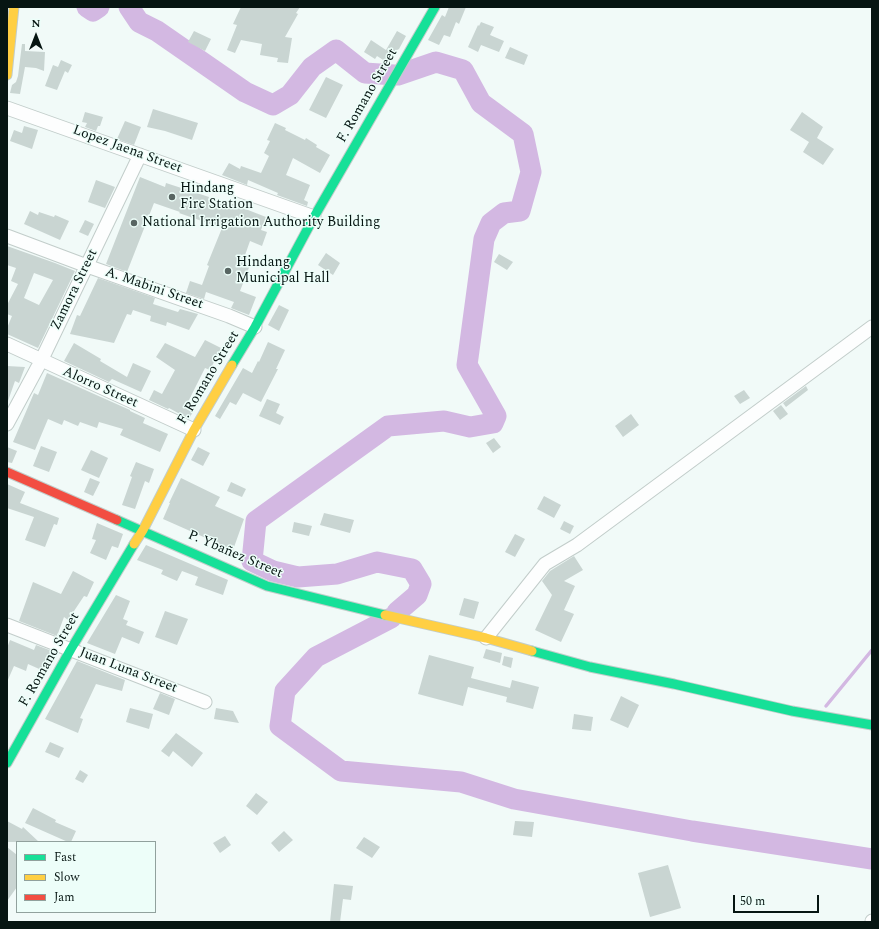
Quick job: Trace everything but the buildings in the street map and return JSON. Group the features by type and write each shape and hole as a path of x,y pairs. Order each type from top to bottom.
{"street":[{"path":"7,75 14,7"},
{"name":"F. Romano Street","path":"7,763 11,747 143,530 194,430 255,327 314,217 435,7"},
{"name":"Lopez Jaena Street","path":"7,108 314,217"},
{"name":"Zamora Street","path":"7,424 41,361 140,155"},
{"name":"A. Mabini Street","path":"7,236 86,266 229,316 255,327"},
{"path":"486,638 545,564 577,545 872,327"},
{"name":"Alorro Street","path":"7,344 41,361 194,430"},
{"name":"P. Ybañez Street","path":"7,472 143,530 268,586 374,613 486,638 590,667 674,684 792,711 872,725"},
{"name":"Juan Luna Street","path":"7,625 205,702"}],"waterway":[{"path":"87,7 93,11 99,7"},
{"path":"129,7 139,22 157,31 245,92 273,105 290,95 312,67 336,50 365,73 394,75"},
{"path":"397,612 417,595 421,584 412,569 377,562 337,574 298,577 273,571 252,561 256,521 388,426 444,421 470,427 493,423 496,416 467,365 484,239 491,223 504,213 520,211 531,172 523,134 481,103 463,70 436,62 398,75"},
{"path":"391,618 316,657 285,691 280,726 341,771 461,782 514,799 692,831 872,859"},
{"path":"826,706 872,650"}],"traffic: fast":[{"path":"232,365 255,327 314,217 435,7"},
{"path":"117,520 267,586 385,615"},
{"path":"7,763 71,649 134,544"},
{"path":"532,651 590,667 674,684 792,711 872,725"}],"traffic: slow":[{"path":"7,75 14,7"},
{"path":"134,544 143,530 194,430 232,365"},
{"path":"385,615 486,638 532,651"}],"traffic: jam":[{"path":"7,472 117,520"}],"place":[{"name":"Hindang Fire Station","path":"172,197"},
{"name":"National Irrigation Authority Building","path":"134,223"},
{"name":"Hindang Municipal Hall","path":"228,271"}]}
